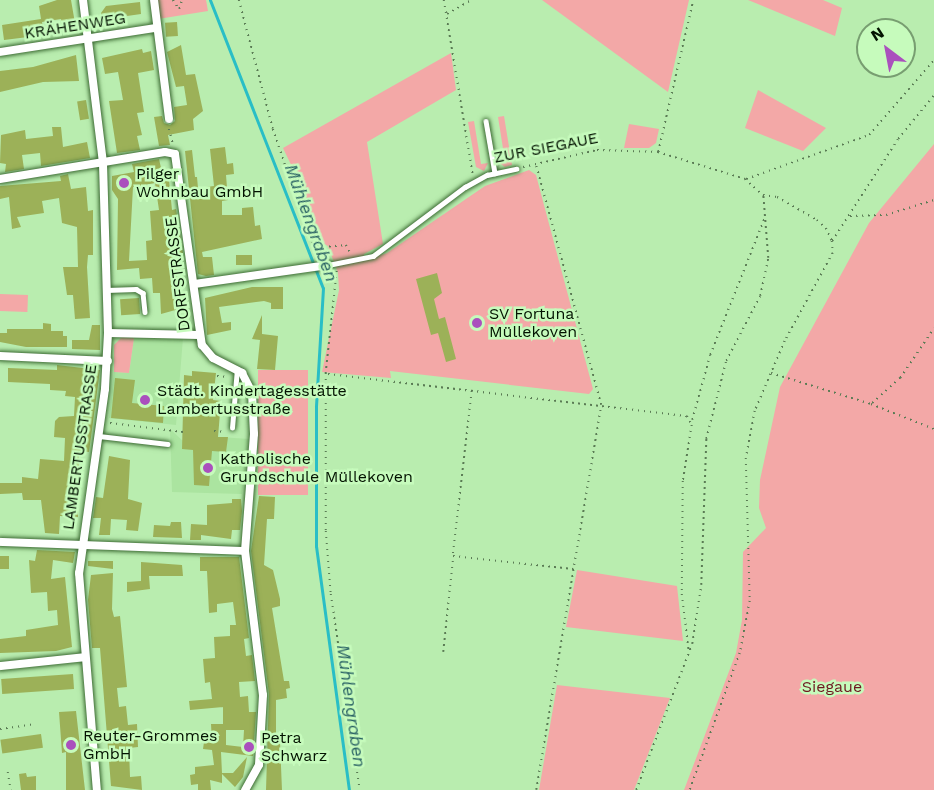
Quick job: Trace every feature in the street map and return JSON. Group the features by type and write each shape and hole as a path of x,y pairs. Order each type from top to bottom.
{"street":[{"name":"LAMBERTUSSTRASSE","path":"83,0 90,40 103,164 108,333 108,361 82,546 79,601 97,790"},
{"path":"154,0 155,28 169,119"},
{"name":"KRÄHENWEG","path":"0,52 90,40 155,28"},
{"name":"DORFSTRASSE","path":"0,179 103,164 165,152 175,154 195,284 199,335 213,358 237,374"},
{"name":"ZUR SIEGAUE","path":"195,284 328,265"},
{"path":"108,333 199,335"},
{"path":"0,356 108,361"},
{"path":"237,374 251,385 254,413 244,551 263,695 259,765 250,788"},
{"path":"0,542 244,551"},
{"path":"0,666 85,657"}],"lane":[{"path":"486,121 495,173"},
{"name":"ZUR SIEGAUE","path":"328,265 353,262 391,244 474,181 495,173 516,169"},
{"path":"106,290 136,289 143,293 146,312"},
{"path":"232,428 237,374"},
{"path":"99,436 168,444"}],"path":[{"path":"173,0 179,9 182,0"},
{"path":"239,0 273,129 312,243 323,247 346,245 353,262"},
{"path":"444,0 474,181"},
{"path":"447,14 471,0"},
{"path":"658,152 693,0"},
{"path":"745,179 868,135 934,60"},
{"path":"690,790 740,653 750,601 746,458 755,411 770,373 833,253 832,242 898,140 934,95"},
{"path":"169,119 173,146"},
{"name":"ZUR SIEGAUE","path":"516,169 597,150 658,152 745,179 763,195 777,197 817,220 826,228 832,242"},
{"path":"536,164 601,405 536,790"},
{"path":"636,790 689,652 701,585 706,439 726,361 760,296 768,258 763,195"},
{"path":"849,216 886,215 934,200"},
{"path":"689,652 682,594 683,482 691,420 710,355 762,232 765,213"},
{"path":"340,263 328,326 328,559 360,790"},
{"path":"871,404 900,378 934,328"},
{"path":"770,373 871,404 934,429"},
{"path":"217,376 237,374"},
{"path":"328,374 601,405 687,416 691,420"},
{"path":"442,652 472,390"},
{"path":"100,422 183,432"},
{"path":"453,556 573,569"},
{"path":"0,729 34,724"},
{"path":"8,772 11,790"}],"shaded area":[{"name":"Städt. Kindertagesstätte Lambertusstraße","path":"134,338 183,338 176,425 109,418 114,372 129,373"},
{"name":"Katholische Grundschule Müllekoven","path":"170,429 183,441 205,436 249,439 242,494 172,492"}],"green space":[{"path":"158,0 206,0 208,11 158,19"},
{"path":"542,0 689,0 668,92"},
{"path":"748,0 823,0 842,8 835,36"},
{"name":"SV Fortuna Müllekoven","path":"451,53 456,90 367,142 383,244 364,254 363,261 387,253 485,186 529,170 536,175 593,389 589,394 390,371 391,378 322,372 339,290 338,273 328,246 317,240 310,228 294,171 283,148"},
{"path":"758,90 826,128 803,151 745,128"},
{"path":"504,116 512,165 505,167 498,162 505,161 498,117"},
{"path":"474,121 481,164 488,163 484,171 476,167 468,122"},
{"path":"629,124 659,129 656,143 649,148 624,148"},
{"name":"Siegaue","path":"934,144 934,790 684,790 736,653 742,620 743,552 766,528 759,508 760,480 780,387 869,223"},
{"path":"0,294 28,295 27,312 0,311"},
{"path":"122,337 134,338 129,373 114,372 114,345"},
{"path":"258,370 308,370 308,495 258,495"},
{"path":"577,570 677,586 683,641 566,627"},
{"path":"557,685 670,698 634,790 539,790"}],"building":[{"path":"57,0 71,0 76,29 63,32 61,19 42,22 44,35 4,40 2,25 41,19 39,6"},
{"path":"140,2 141,14 127,16 115,22 116,26 103,27 101,13 106,6"},
{"path":"177,22 178,36 166,37 165,23"},
{"path":"181,45 186,75 195,74 203,111 193,119 194,130 168,135 170,145 159,146 154,117 162,116 164,123 170,125 175,121 174,107 187,105 184,86 176,87 167,52"},
{"path":"142,49 143,53 151,51 154,70 138,73 144,112 137,113 142,135 137,136 140,150 117,153 109,101 123,100 118,72 105,74 102,58"},
{"path":"76,55 79,81 43,82 0,92 0,71 33,67"},
{"path":"86,100 89,119 80,120 77,101"},
{"path":"52,127 61,127 63,147 87,142 90,158 41,166 40,153 22,155 24,169 5,172 6,164 0,163 1,135 25,130 26,139 53,136"},
{"path":"225,147 227,164 233,163 234,174 226,175 228,200 222,201 222,215 242,215 242,208 253,207 255,226 260,225 262,239 202,252 203,257 212,257 214,275 198,274 185,151 192,150 195,177 197,177 198,188 214,186 210,149"},
{"path":"159,159 164,181 169,180 172,210 176,209 183,253 175,253 179,309 161,314 160,293 153,293 152,278 140,279 139,268 117,270 118,199 112,190 112,176 134,172 132,164","holes":["155,183 159,210 150,211 152,240 146,241 147,260 129,261 133,187"]},
{"path":"68,174 71,189 86,187 88,211 93,210 93,255 88,255 87,267 90,318 75,319 73,295 67,295 63,267 78,267 77,227 62,223 59,198 42,201 44,213 17,217 21,227 12,229 9,197 0,199 0,186 61,181 60,176"},
{"path":"236,255 252,255 252,265 236,265"},
{"path":"437,273 442,293 434,299 439,319 445,317 456,359 446,362 438,333 431,335 416,279"},
{"path":"252,287 283,287 283,309 271,309 271,303 264,301 219,307 222,323 231,322 231,330 207,335 205,298"},
{"path":"139,298 140,314 121,315 120,299"},
{"path":"262,315 262,334 278,336 275,370 257,369 260,340 252,339"},
{"path":"43,323 51,324 51,331 63,331 63,336 67,336 67,347 26,347 0,342 0,333 7,333 7,329 43,329"},
{"path":"92,325 100,325 100,350 72,349 72,340 89,340"},
{"path":"57,365 100,370 89,452 79,451 78,517 60,516 59,534 45,533 41,500 23,500 22,493 0,494 0,483 22,483 22,477 38,479 40,459 64,461 65,438 54,437 55,421 59,417 74,416 75,397 65,396 66,391 50,390 50,384 8,382 8,368 57,370"},
{"path":"192,371 216,373 213,400 221,401 218,437 228,437 226,452 212,451 209,486 194,485 193,450 182,449 184,375 192,376"},
{"path":"115,378 135,380 132,403 164,406 163,423 111,418"},
{"path":"109,456 130,460 128,499 142,503 138,531 126,530 127,520 111,519 110,535 99,535 101,518 93,518 96,497 103,498"},
{"path":"259,496 275,497 274,519 267,519 264,565 273,570 280,599 280,606 272,608 284,681 289,681 290,688 286,689 287,698 276,700 276,742 280,742 282,790 266,790 269,694 251,551"},
{"path":"232,499 241,499 242,511 240,530 232,530 231,539 201,535 201,540 190,540 191,524 207,525 207,505 232,503"},
{"path":"171,522 181,522 182,538 153,537 154,525 170,526"},
{"path":"37,550 75,552 73,563 53,560 51,579 65,577 72,647 56,651 0,653 0,639 26,636 26,630 58,625 57,610 48,611 47,592 31,593 29,560 35,561"},
{"path":"0,556 9,556 9,569 0,569"},
{"path":"200,557 239,557 249,638 244,639 246,656 252,655 255,681 239,682 240,697 248,696 249,712 256,712 253,756 221,752 222,773 233,773 247,757 243,777 235,787 222,774 222,783 210,780 211,790 198,790 198,784 191,785 190,775 195,774 195,767 214,765 212,750 203,749 204,742 212,743 211,724 223,724 223,707 190,710 189,701 212,699 210,682 205,683 203,659 215,658 214,637 230,636 230,625 236,625 233,602 217,604 217,612 209,613 207,571 200,571","holes":["226,730 244,730 243,747 226,745"]},
{"path":"88,561 113,561 113,569 88,566"},
{"path":"141,562 182,565 183,576 149,576 150,589 127,592 127,582 141,581"},
{"path":"113,573 112,609 114,617 120,616 127,687 117,688 119,707 126,706 128,725 137,724 138,747 129,748 130,777 141,776 142,790 111,786 100,648 92,648 88,600 91,575"},
{"path":"73,674 74,689 2,694 1,679"},
{"path":"76,711 85,790 66,790 66,752 62,753 59,712"},
{"path":"41,734 43,748 2,754 0,740"},
{"path":"26,773 27,777 36,776 36,790 21,790 19,774"}],"waterway":[{"name":"Mühlengraben","path":"210,0 323,288 316,407 316,546 349,790"}],"place":[{"name":"Pilger Wohnbau GmbH","path":"124,183"},
{"name":"SV Fortuna Müllekoven","path":"477,323"},
{"name":"Städt. Kindertagesstätte Lambertusstraße","path":"145,400"},
{"name":"Katholische Grundschule Müllekoven","path":"208,468"},
{"name":"Reuter-Grommes GmbH","path":"71,745"},
{"name":"Petra Schwarz","path":"249,747"}]}
